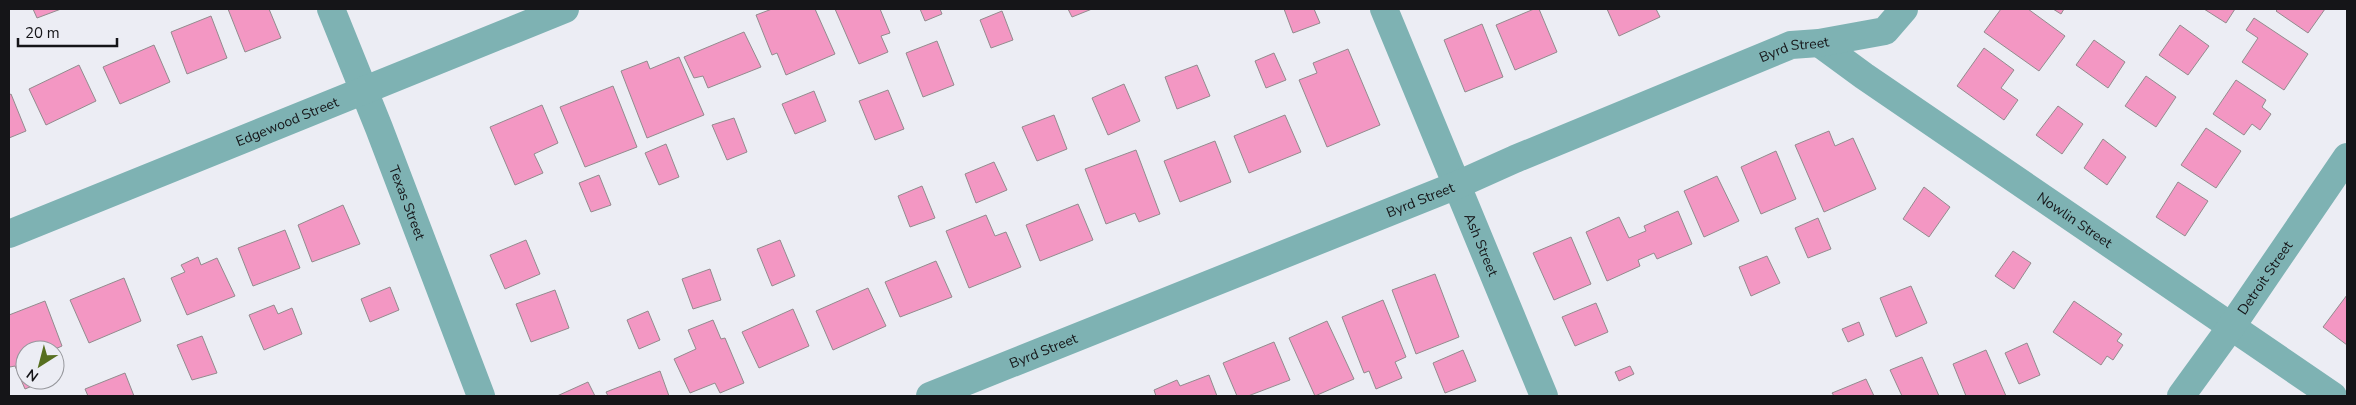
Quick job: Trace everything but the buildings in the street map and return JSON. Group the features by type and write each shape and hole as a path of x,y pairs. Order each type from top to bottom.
{"street":[{"name":"Texas Street","path":"331,9 481,396"},
{"name":"Edgewood Street","path":"9,234 565,9"},
{"name":"Ash Street","path":"1384,9 1544,396"},
{"name":"Byrd Street","path":"930,396 1457,185 1791,44 1819,43 1885,31 1904,9"},
{"name":"Nowlin Street","path":"1819,43 1864,76 2333,396"},
{"name":"Detroit Street","path":"2181,396 2231,328 2347,157"}]}
